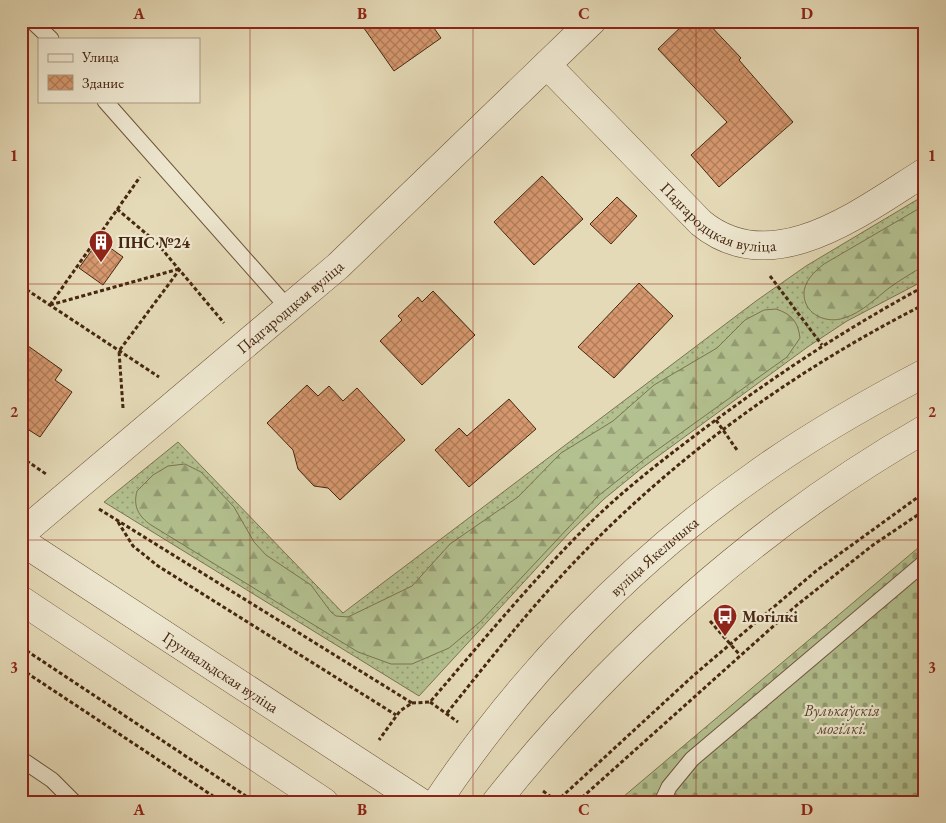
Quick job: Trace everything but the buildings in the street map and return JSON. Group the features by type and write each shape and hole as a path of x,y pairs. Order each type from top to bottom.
{"street":[{"name":"Падгародцкая вуліца","path":"21,534 351,254 592,21"},
{"name":"Падгародцкая вуліца","path":"547,65 701,223 722,238 748,245 790,243 818,234 870,206 925,172"},
{"name":"вуліца Якельчыка","path":"437,802 507,707 551,655 640,568 754,476 838,422 925,373"},
{"path":"496,802 519,772 590,695 690,600 790,516 859,469 925,429"},
{"name":"Грунвальдская вуліца","path":"21,541 420,802"},
{"path":"21,600 324,802"}],"lane":[{"path":"32,21 50,38"},
{"path":"106,102 288,309"},
{"path":"662,802 668,787 692,759 925,562"},
{"path":"21,760 52,780 74,802"}],"path":[{"path":"50,305 143,172"},
{"path":"117,209 142,229 180,269 227,326"},
{"path":"748,245 822,345"},
{"path":"50,305 180,269"},
{"path":"130,407 123,412 119,351 180,269"},
{"path":"21,286 162,380 156,385"},
{"path":"430,702 550,564 586,526 624,492 716,420 822,345 925,286"},
{"path":"447,713 536,604 585,551 659,482 724,430 822,362 925,304"},
{"path":"716,420 754,476"},
{"path":"21,457 116,520 412,703"},
{"path":"21,462 27,461"},
{"path":"541,789 557,802 731,644 828,561 925,492"},
{"path":"577,802 739,654 823,583 873,545 925,510"},
{"path":"116,520 134,546 158,566 396,715"},
{"path":"690,600 739,654"},
{"path":"21,647 255,802"},
{"path":"21,669 222,802"},
{"path":"379,741 396,715 412,703 430,702 460,724"}],"green space":[{"path":"925,195 925,280 847,321 809,346 642,468 604,499 569,533 419,696 104,502 178,442 343,613 756,301 806,266"},
{"path":"925,205 925,265 850,316 837,320 824,319 808,308 805,302 804,290 810,277 817,270 824,264"},
{"path":"776,309 790,316 798,327 800,338 787,357 646,458 598,496 480,622 449,648 412,664 391,664 358,652 151,525 143,518 136,506 137,491 153,475 168,466 185,464 201,472 234,507 254,542 266,555 311,585 336,616 348,617 412,586 450,544 518,497 561,453 613,421 654,385 717,348 745,320 764,310"},
{"name":"Вулькаўскія могілкі.","path":"925,542 925,802 617,802"}],"place":[{"name":"ПНС №24","path":"101,263"},
{"name":"Могілкі","path":"725,637"}]}
